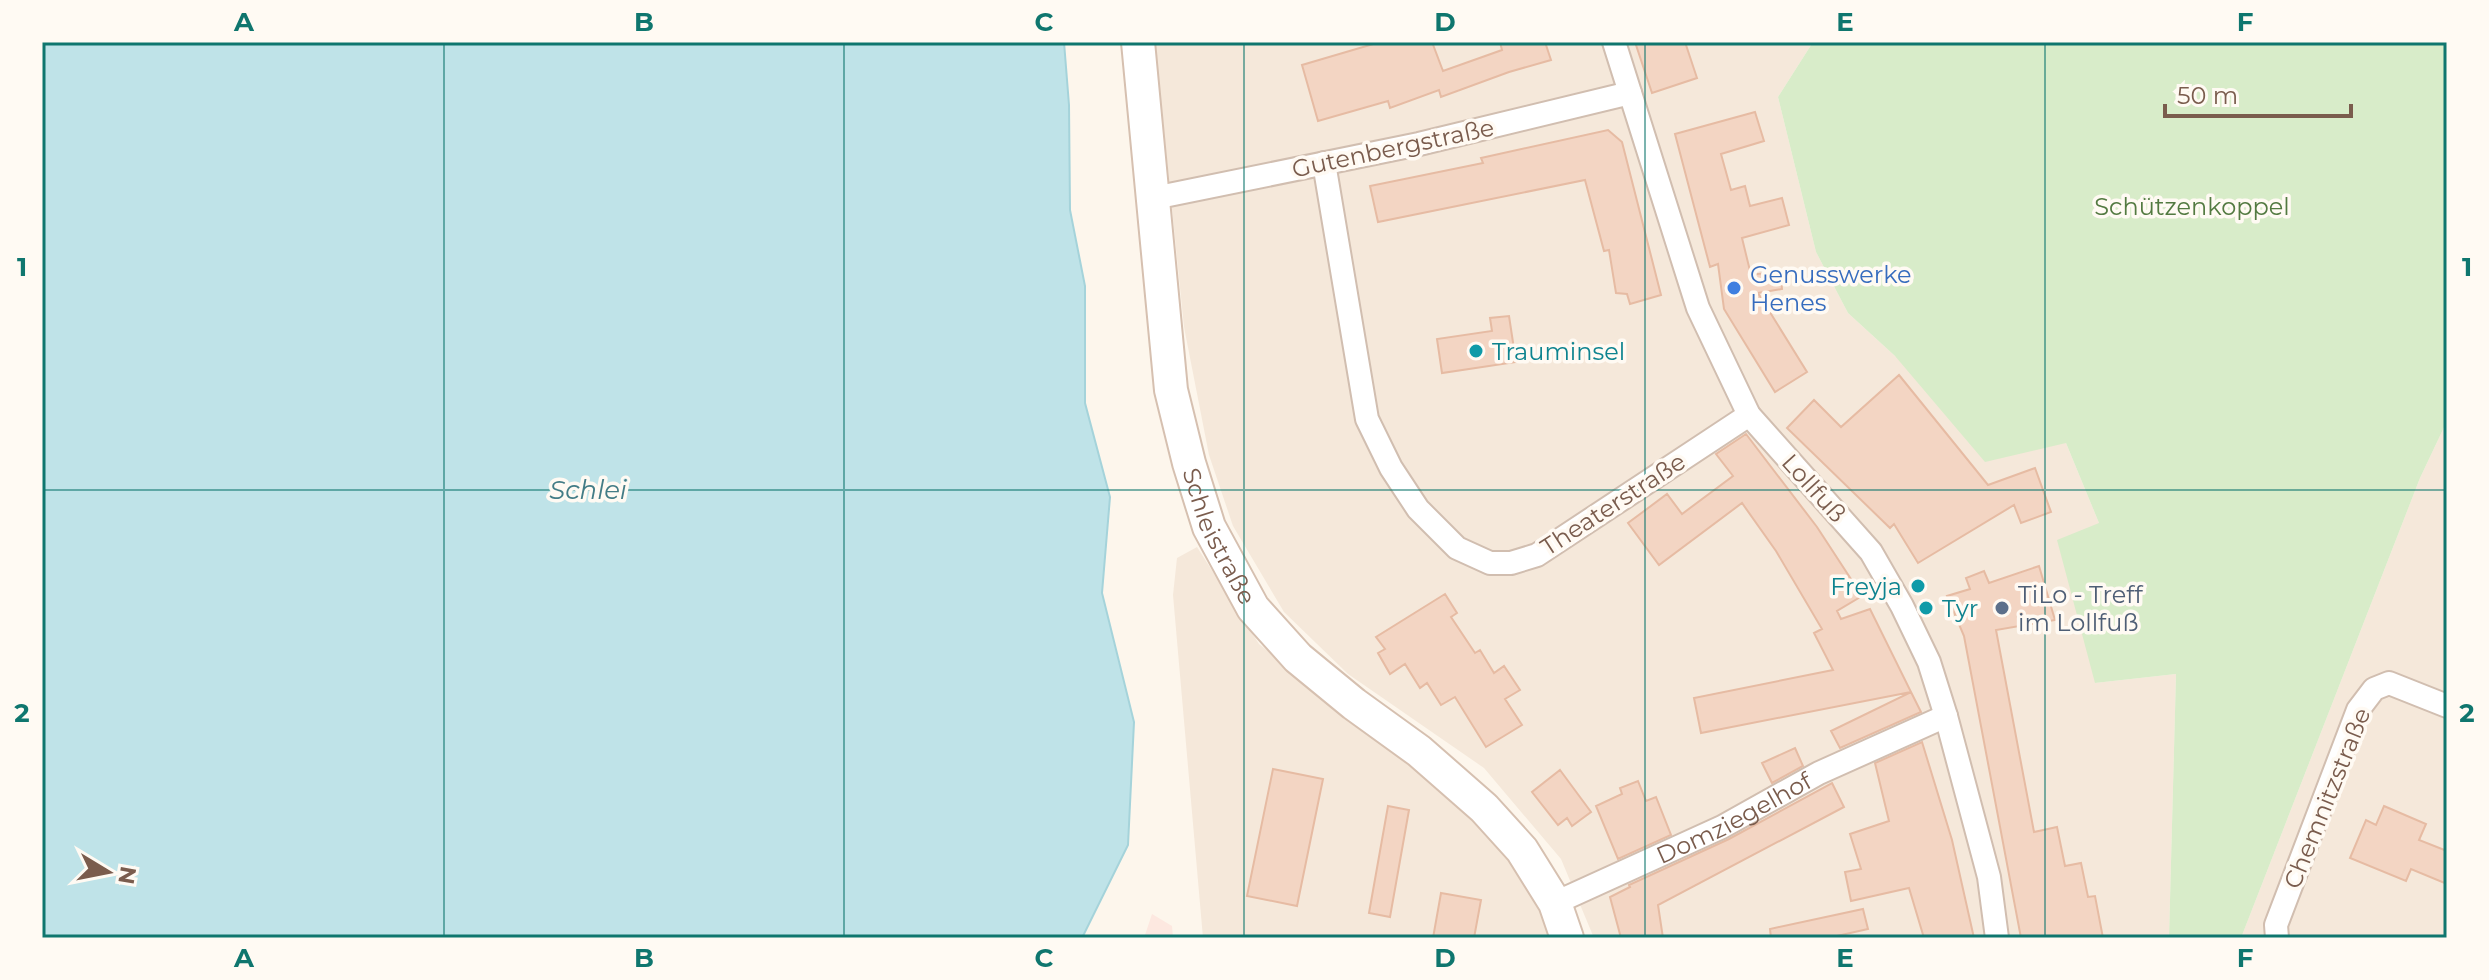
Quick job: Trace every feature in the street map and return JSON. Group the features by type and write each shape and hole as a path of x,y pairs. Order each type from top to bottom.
{"street":[{"name":"Schleistraße","path":"1138,42 1171,390 1209,527 1253,608 1298,658 1419,751 1484,808 1522,850 1555,903"},
{"name":"Lollfuß","path":"1614,42 1698,308 1749,415 1871,552 1929,662 1989,877 1997,938"},
{"name":"Gutenbergstraße","path":"1154,198 1419,144 1630,93"},
{"name":"Theaterstraße","path":"1324,163 1367,419 1391,468 1418,509 1457,548 1490,563 1511,563 1537,555 1749,415"},
{"name":"Chemnitzstraße","path":"2277,938 2276,925 2358,710 2374,689 2389,683 2447,706"},
{"name":"Domziegelhof","path":"1555,903 1722,827 1819,773 1946,716"},
{"path":"1555,903 1567,938"}],"shaded area":[{"path":"1155,42 1813,42 1778,97 1816,252 1848,313 1895,356 2066,443 2099,523 2095,683 2176,674 2169,938 1594,938 1561,859 1484,768 1348,674 1284,612 1233,526 1209,455 1184,327"},
{"path":"2447,421 2447,938 2241,938 2420,478"},
{"path":"1197,547 1259,644 1451,794 1518,871 1546,923 1550,938 1203,938 1173,595 1177,558"},
{"path":"1152,914 1172,926 1173,938 1144,938"}],"green space":[{"name":"Schützenkoppel","path":"1813,42 2447,42 2447,421 2420,478 2241,938 2169,938 2176,674 2095,683 2057,540 2099,523 2066,443 1985,462 1895,356 1848,313 1816,252 1778,97"}],"water":[{"name":"Schlei","path":"42,42 1064,42 1069,105 1070,210 1085,286 1085,403 1110,497 1102,593 1134,722 1128,845 1082,938 42,938"}],"building":[{"path":"1380,42 1432,42 1443,71 1502,50 1500,42 1545,42 1551,60 1441,97 1439,90 1390,108 1388,101 1318,121 1302,65"},
{"path":"1635,42 1685,42 1697,78 1652,93"},
{"path":"1755,112 1764,141 1721,154 1731,190 1745,186 1750,206 1782,198 1789,225 1742,238 1751,275 1780,271 1782,289 1758,293 1807,372 1775,392 1724,309 1718,264 1710,267 1675,134"},
{"path":"1608,130 1622,142 1661,295 1630,304 1627,294 1616,293 1609,250 1604,251 1585,180 1378,222 1370,186 1483,163 1481,158"},
{"name":"Trauminsel","path":"1509,316 1516,362 1442,373 1437,339 1492,331 1490,318"},
{"path":"1899,375 1988,485 2035,468 2051,512 2021,523 2014,505 1918,563 1894,524 1890,528 1787,428 1814,400 1841,427"},
{"path":"1746,434 1817,527 1862,596 1837,611 1841,619 1870,609 1911,692 1701,733 1694,698 1833,670 1814,633 1822,629 1776,551 1742,503 1659,565 1628,523 1667,494 1682,514 1733,476 1716,454"},
{"path":"2039,566 2055,620 1996,630 2034,832 2057,827 2065,866 2081,863 2088,897 2095,896 2103,938 2021,938 1964,636 1947,596 1970,589 1966,578 1984,571 1989,583"},
{"path":"1445,594 1457,613 1451,617 1475,653 1480,650 1494,673 1504,666 1520,690 1505,699 1522,725 1486,747 1455,697 1441,705 1427,683 1420,688 1405,664 1390,674 1378,653 1385,649 1376,637"},
{"path":"1911,692 1921,712 1840,748 1831,731"},
{"path":"1922,742 1952,840 1974,938 1924,938 1909,888 1851,901 1845,872 1861,869 1850,834 1889,821 1875,763"},
{"path":"1795,748 1803,766 1772,783 1762,763"},
{"path":"1273,769 1323,779 1297,906 1247,896"},
{"path":"1560,770 1591,812 1572,826 1567,818 1558,825 1532,792"},
{"path":"1638,781 1646,801 1656,797 1671,835 1618,859 1596,806 1622,794 1620,788"},
{"path":"1832,783 1844,807 1658,905 1663,938 1621,938 1610,897 1629,885 1729,839"},
{"path":"1388,806 1409,810 1390,917 1369,913"},
{"path":"2384,806 2426,824 2419,840 2447,851 2447,884 2411,869 2406,881 2350,858 2366,820 2376,825"},
{"path":"1441,893 1481,900 1474,938 1433,938"},
{"path":"1863,909 1868,929 1828,938 1771,938 1770,929"}],"place":[{"name":"Genusswerke Henes","path":"1734,288"},
{"name":"Trauminsel","path":"1476,351"},
{"name":"Freyja","path":"1918,586"},
{"name":"Tyr","path":"1926,608"},
{"name":"TiLo - Treff im Lollfuß","path":"2002,608"}]}
